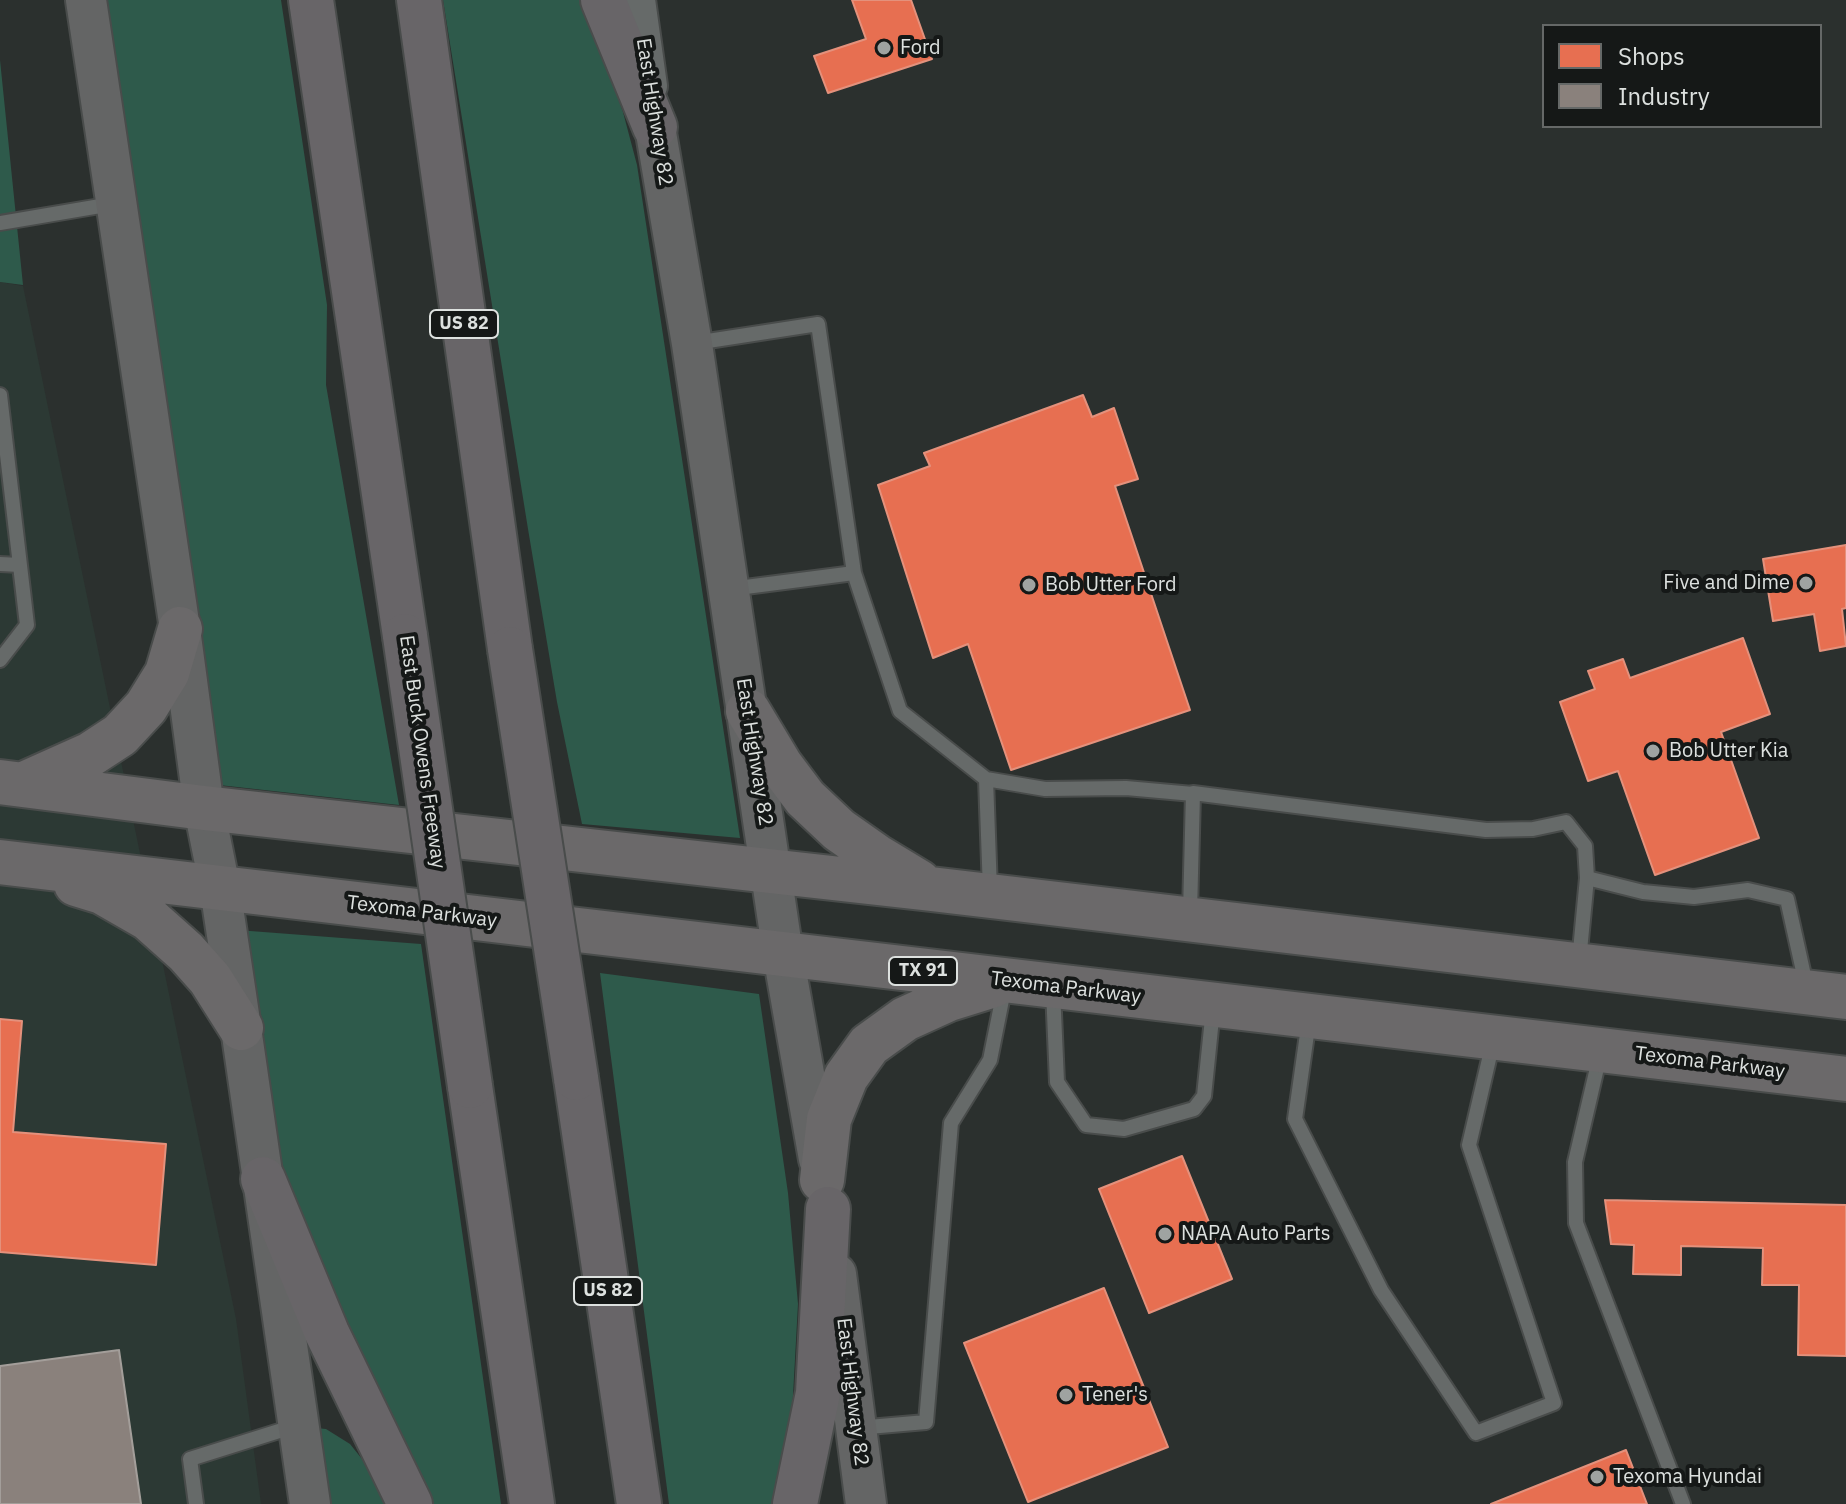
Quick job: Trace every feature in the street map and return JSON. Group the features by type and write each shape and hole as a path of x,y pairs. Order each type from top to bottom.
{"highway":[{"name":"East Buck Owens Freeway","path":"311,0 532,1504"},
{"name":"US 82","path":"419,0 510,649 639,1504"},
{"path":"603,0 655,127"},
{"path":"263,1179 327,1333 410,1504"},
{"path":"795,1504 818,1393 825,1195"}],"main road":[{"path":"86,0 310,1504"},
{"name":"East Highway 82","path":"655,127 692,344 783,954 825,1195 866,1504"},
{"path":"12,783 91,754 120,735 146,707 167,673 180,629"},
{"path":"748,711 781,766 805,798 839,830 931,889"},
{"path":"12,783 204,808 931,889 1827,995"},
{"path":"5,862 102,892 149,919 186,952 210,979 241,1028"},
{"name":"Texoma Parkway","path":"5,862 1846,1079"},
{"path":"825,1195 829,1119 846,1077 869,1045 905,1019 949,999 1006,981"}],"street":[{"name":"East Highway 82","path":"637,0 655,127"}],"lane":[{"path":"0,223 116,204"},
{"path":"692,344 818,324 854,573 900,711 986,779 1045,789 1126,788 1193,794 1486,830 1533,829 1566,822 1585,846 1587,878 1579,966"},
{"path":"0,395 27,625 0,660"},
{"path":"0,564 20,565"},
{"path":"729,589 854,573"},
{"path":"986,779 990,896"},
{"path":"1190,919 1193,794"},
{"path":"1587,878 1656,893 1694,897 1748,890 1787,899 1827,995"},
{"path":"856,1428 926,1422 951,1123 990,1060 1006,981"},
{"path":"1053,986 1057,1082 1086,1125 1124,1129 1194,1109 1204,1096 1214,1005"},
{"path":"1309,1016 1295,1119 1381,1290 1476,1433 1554,1403 1469,1145 1494,1038"},
{"path":"1601,1051 1575,1162 1576,1223 1683,1504"},
{"path":"196,1504 190,1459 299,1425"}],"shaded area":[{"path":"0,282 23,286 236,1319 261,1504 0,1504"}],"green space":[{"path":"104,0 281,0 327,305 326,385 399,805 210,784"},
{"path":"443,0 583,0 623,112 637,165 740,838 582,824 557,702"},
{"path":"0,60 23,285 0,282"},
{"path":"237,930 421,944 501,1504 420,1504 284,1206"},
{"path":"600,973 759,994 788,1193 798,1304 792,1414 776,1504 669,1504"},
{"path":"305,1427 326,1429 350,1444 362,1459 386,1504 316,1504"}],"building: Shops":[{"name":"Ford","path":"852,0 911,0 932,59 828,93 814,56 866,39"},
{"name":"Bob Utter Ford","path":"1083,395 1092,417 1114,408 1138,479 1115,486 1190,710 1011,770 968,644 933,658 878,485 930,466 924,453"},
{"name":"Five and Dime","path":"1846,545 1846,608 1842,609 1846,646 1820,651 1814,614 1773,621 1763,559"},
{"name":"Bob Utter Kia","path":"1743,638 1770,714 1721,732 1759,838 1655,875 1618,771 1588,781 1560,702 1595,689 1588,671 1623,659 1630,678"},
{"path":"0,1019 22,1021 13,1132 166,1144 156,1265 0,1252"},
{"name":"NAPA Auto Parts","path":"1182,1156 1232,1279 1149,1313 1099,1189"},
{"path":"1605,1200 1846,1205 1846,1356 1798,1355 1799,1285 1762,1285 1763,1248 1681,1246 1681,1275 1633,1274 1634,1245 1611,1244"},
{"name":"Tener's","path":"1104,1288 1168,1447 1028,1502 964,1343"},
{"name":"Texoma Hyundai","path":"1626,1450 1647,1504 1491,1504"}],"building: Industry":[{"path":"119,1350 141,1504 0,1504 0,1366"}],"place":[{"name":"Ford","path":"884,48"},
{"name":"Five and Dime","path":"1806,583"},
{"name":"Bob Utter Ford","path":"1029,585"},
{"name":"Bob Utter Kia","path":"1653,751"},
{"name":"NAPA Auto Parts","path":"1165,1234"},
{"name":"Tener's","path":"1066,1395"},
{"name":"Texoma Hyundai","path":"1597,1477"}]}
